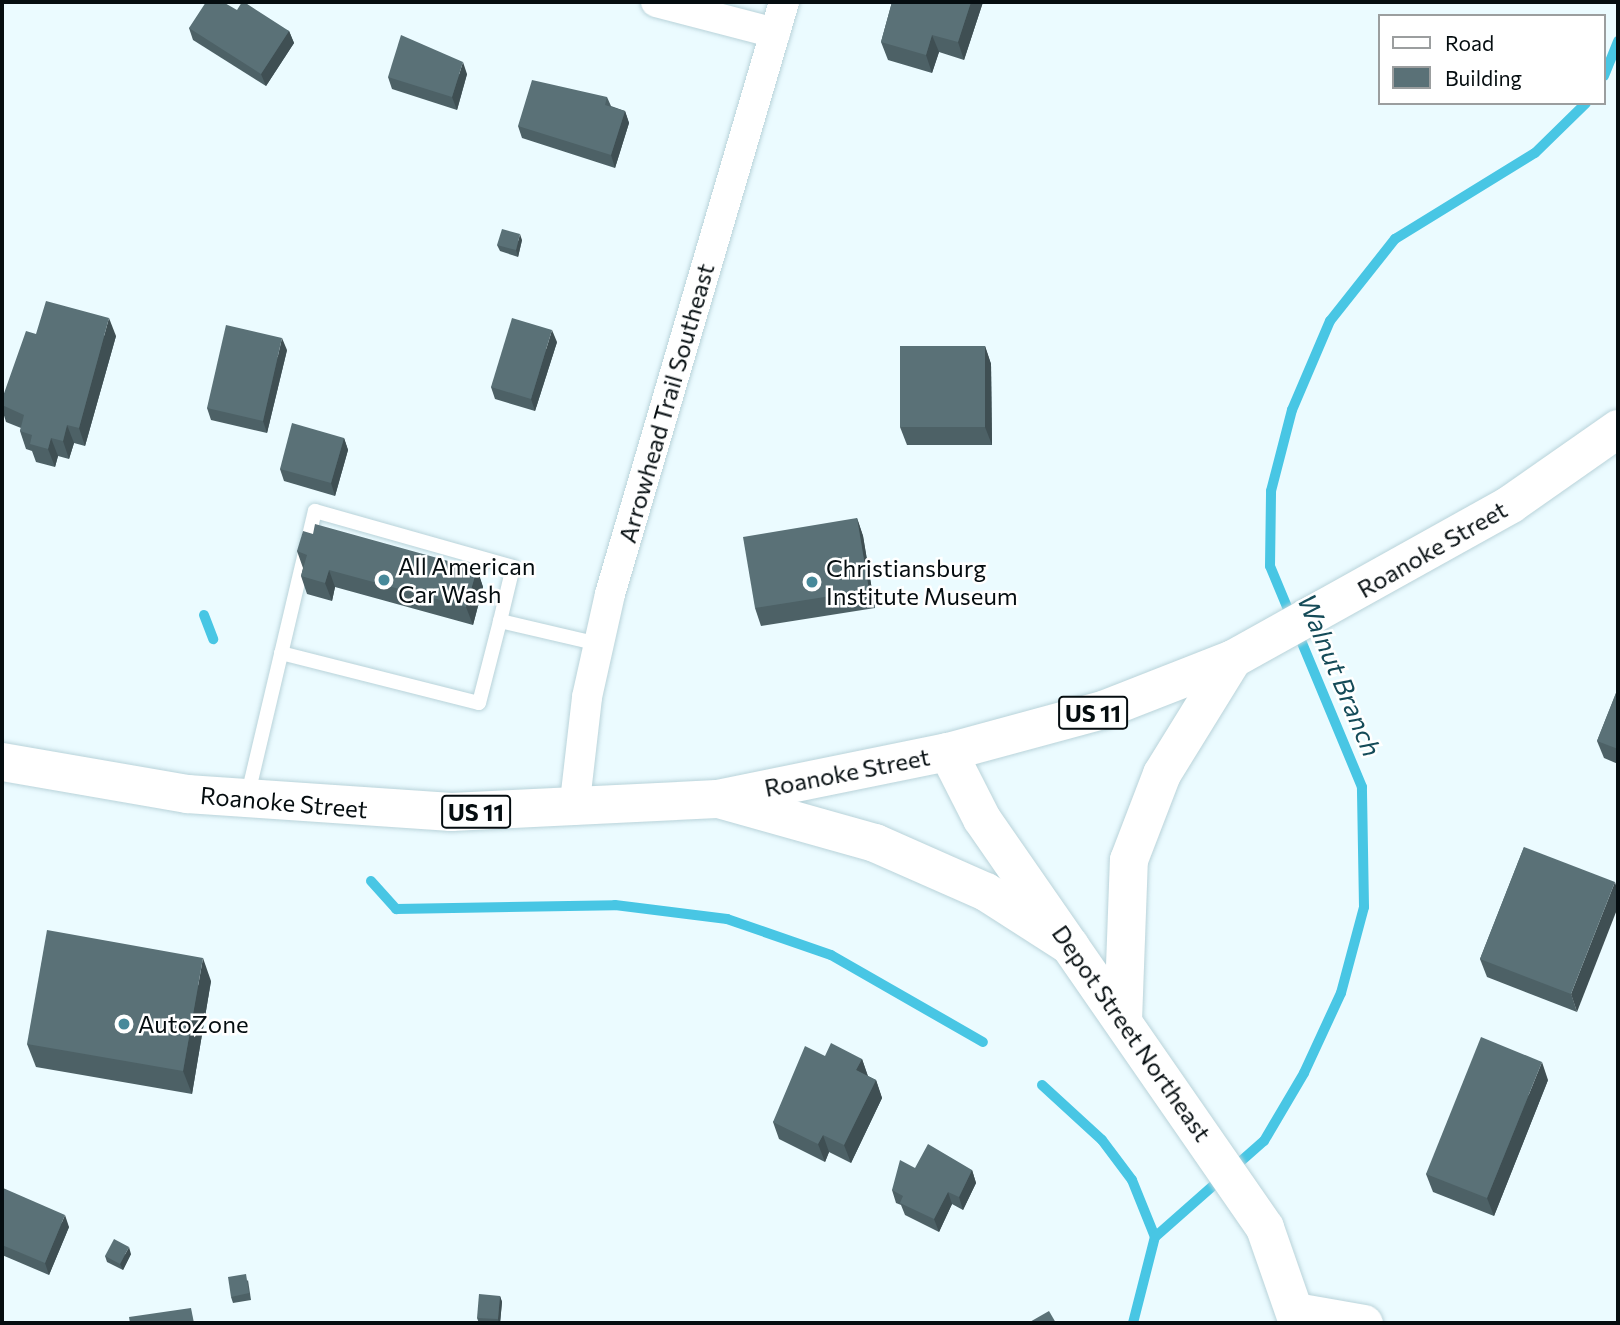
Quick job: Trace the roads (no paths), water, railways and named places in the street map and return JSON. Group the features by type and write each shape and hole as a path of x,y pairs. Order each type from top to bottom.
{"main road":[{"name":"Roanoke Street","path":"2,762 247,799 451,812 574,810 717,799 948,752 1103,710 1233,659 1390,576 1511,504 1618,429"},
{"path":"1123,1021 1129,860 1162,774 1233,659"},
{"name":"Depot Street Northeast","path":"948,752 982,819 1209,1141 1265,1228 1297,1317"},
{"path":"717,799 875,844 986,892 1070,946"}],"street":[{"path":"656,2 775,33"},
{"name":"Arrowhead Trail Southeast","path":"574,810 599,644 784,2"},
{"path":"1297,1317 1364,1323"}],"lane":[{"path":"247,799 281,653 315,512 513,567 479,703 281,653"},
{"path":"500,621 599,644"}],"waterway":[{"name":"Walnut Branch","path":"1606,71 1618,41"},
{"name":"Walnut Branch","path":"1133,1323 1155,1237 1264,1141 1304,1073 1341,993 1364,907 1362,787 1270,566 1271,491 1292,410 1330,321 1395,239 1535,153 1584,105"},
{"path":"204,615 213,639"},
{"path":"371,881 396,909 615,905 727,919 831,955 983,1042"},
{"path":"1042,1085 1102,1140 1132,1180 1155,1237"}],"place":[{"name":"All American Car Wash","path":"384,580"},
{"name":"Christiansburg Institute Museum","path":"812,582"},
{"name":"AutoZone","path":"124,1024"}]}
